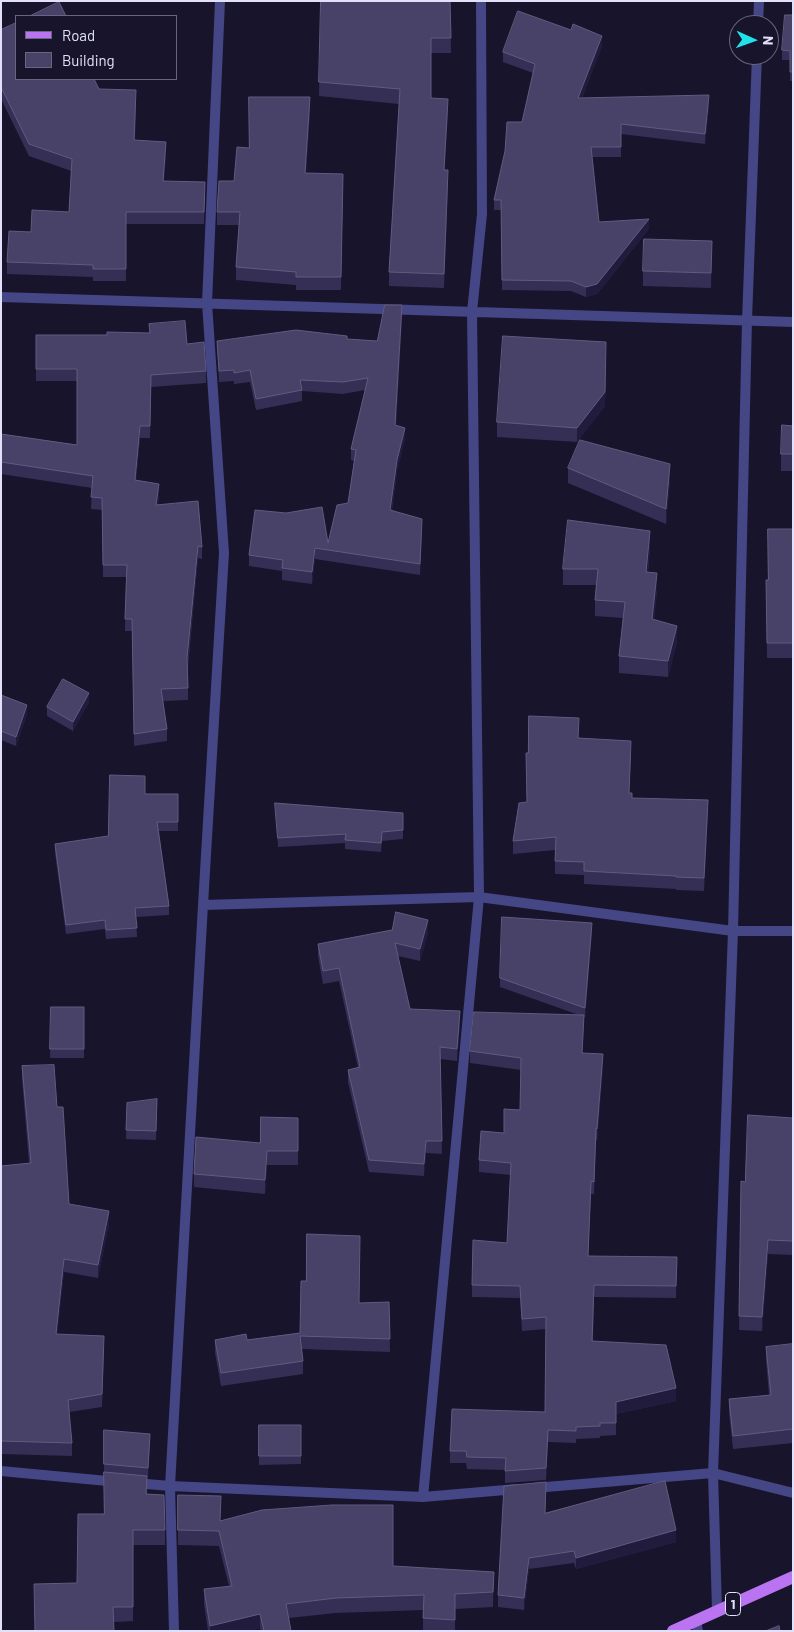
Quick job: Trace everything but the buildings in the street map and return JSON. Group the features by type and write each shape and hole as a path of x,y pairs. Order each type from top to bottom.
{"main road":[{"name":"1","path":"673,1631 697,1626 717,1610 793,1577"}],"street":[{"path":"174,1631 170,1486 224,553 208,303 220,1"},
{"path":"423,1497 479,897 472,312 482,214 481,1"},
{"path":"758,15 759,1"},
{"path":"717,1610 713,1473 733,931 747,320 757,65"},
{"path":"1,297 793,322"},
{"path":"203,905 479,897 733,931 793,931"},
{"path":"1,1472 170,1486 423,1497 713,1473 793,1493"}]}
